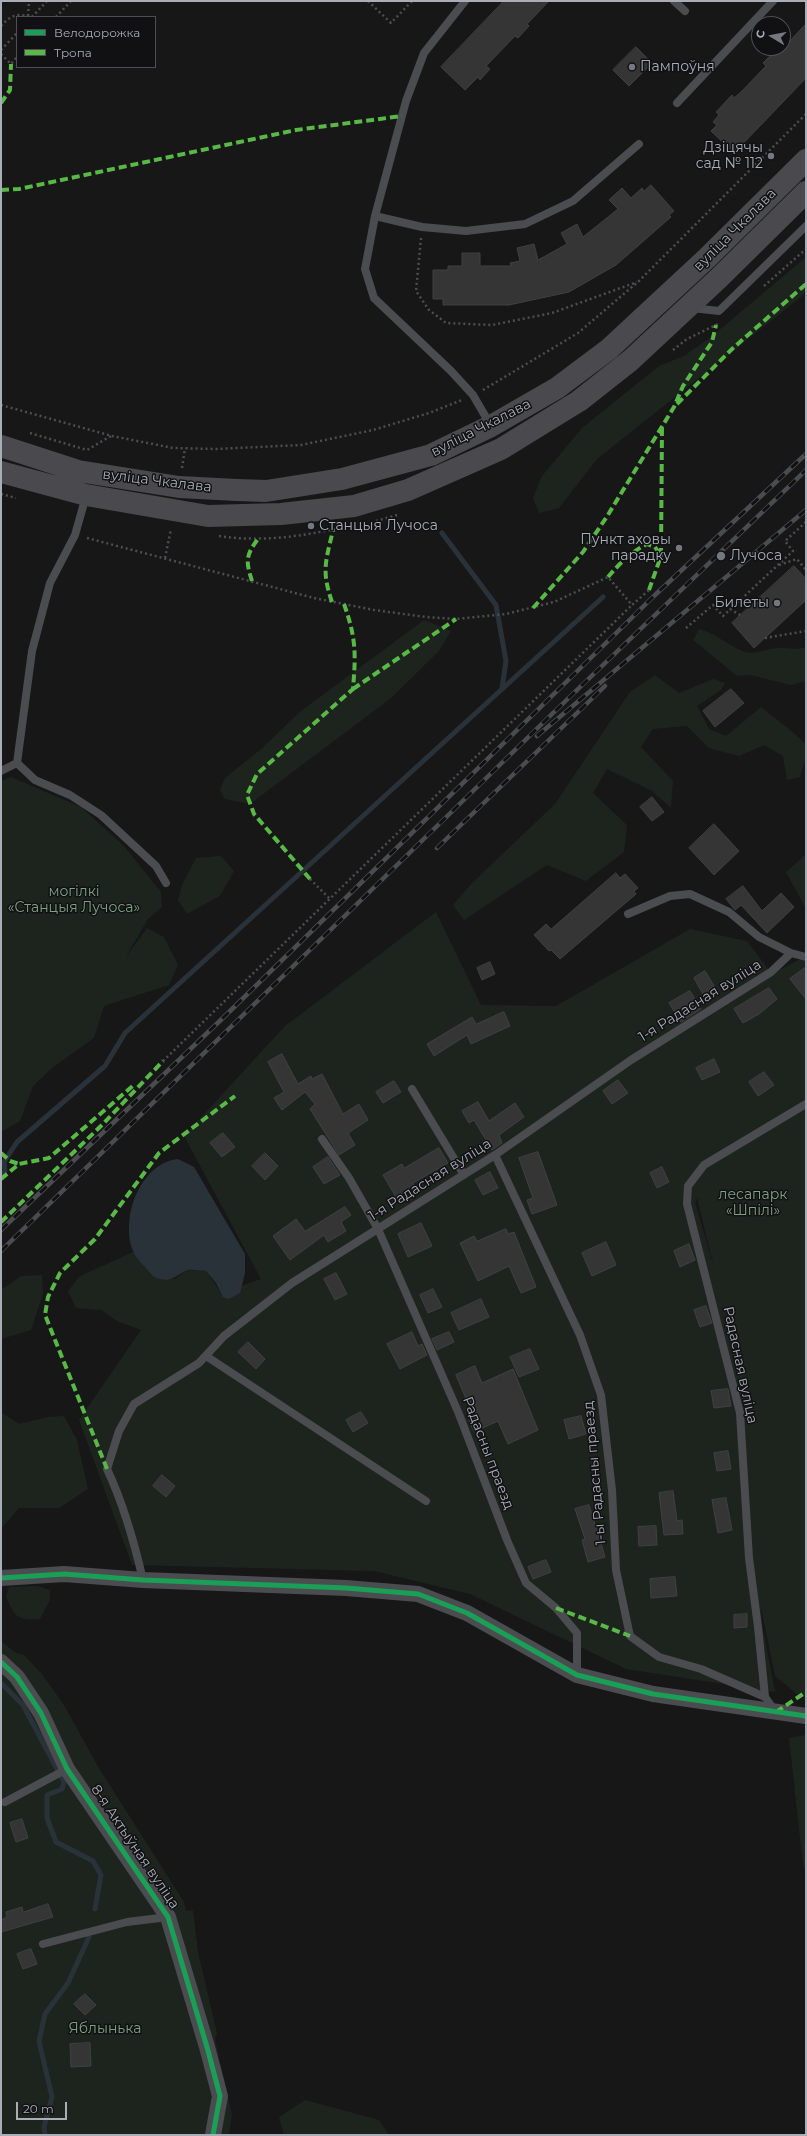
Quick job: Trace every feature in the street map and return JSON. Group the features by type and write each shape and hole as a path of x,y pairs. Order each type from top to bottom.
{"main road":[{"name":"вуліца Чкалава","path":"1,446 78,471 179,487 266,490 342,479 431,455 491,426 557,388 609,349 707,258 806,160"},
{"name":"вуліца Чкалава","path":"1,472 86,496 208,516 281,514 354,506 408,490 501,449 579,401 631,360 687,308 806,192"}],"street":[{"path":"491,426 501,449"},
{"path":"1,1578 64,1574 143,1580 346,1588 418,1594 467,1613 577,1675 653,1694 806,1716"},
{"name":"8-я Актыўная вуліца","path":"1,1662 17,1676 41,1713 66,1770 168,1917 207,2046 220,2096 213,2135"}],"lane":[{"path":"465,1 424,53 406,101 376,216 365,268 374,298 451,371 473,396 491,426"},
{"path":"674,1 685,10"},
{"path":"677,104 773,1"},
{"path":"376,216 422,227 466,231 525,224 573,201 639,144"},
{"path":"687,308 719,311 806,226"},
{"path":"17,763 32,651 50,583 75,535 86,496"},
{"path":"1,771 17,763"},
{"path":"17,763 35,780 70,796 101,815 156,866 166,883"},
{"path":"628,914 670,896 690,894 729,912 760,937 791,954 806,957"},
{"name":"1-я Радасная вуліца","path":"143,1580 132,1531 118,1492 106,1469 119,1431 134,1404 199,1363 224,1336 292,1283 495,1155 631,1060 771,972 791,954"},
{"path":"412,1089 464,1175"},
{"name":"Радасная вуліца","path":"765,1697 758,1627 748,1558 740,1413 687,1204 688,1186 704,1165 806,1104"},
{"name":"Радасны праезд","path":"322,1139 349,1178 378,1229 460,1414 507,1540 526,1583 556,1608 577,1633 577,1675"},
{"name":"1-ы Радасны праезд","path":"495,1155 580,1335 602,1395 612,1490 616,1570 630,1636 659,1657 701,1669 765,1697"},
{"path":"206,1356 426,1501"},
{"path":"765,1697 776,1712"},
{"path":"5,1802 66,1770"},
{"path":"43,1944 127,1922 168,1917"}],"path":[{"path":"29,1 30,16"},
{"path":"31,16 47,1"},
{"path":"57,16 70,1"},
{"path":"368,1 391,23 412,1"},
{"path":"1,26 10,17 23,14 28,16"},
{"path":"1,50 16,34"},
{"path":"1,54 11,64 16,58"},
{"path":"422,227 416,291 429,310 446,323 492,325 552,313 639,281"},
{"path":"23,431 87,450 112,436"},
{"path":"180,475 185,448"},
{"path":"686,628 714,605 723,616 793,551 785,541 806,522"},
{"path":"165,558 171,529"},
{"path":"75,535 314,598 374,610 456,619 487,617 506,614 554,602 608,578 632,605"},
{"path":"778,565 797,559 806,570"},
{"path":"163,1061 649,590"},
{"path":"730,609 740,615"},
{"path":"765,638 806,631"},
{"path":"310,879 330,899"}],"green space":[{"path":"806,257 806,291 801,297 597,459 559,508 539,513 533,498 542,476 582,428 659,366 684,356 711,337"},
{"path":"424,620 451,631 439,651 390,699 250,804 225,799 220,790 225,778 260,750 301,711"},
{"path":"699,629 710,633 745,652 750,653 774,648 796,649 806,647 806,681 791,685 750,675 737,676 693,640"},
{"path":"655,675 679,693 713,679 725,683 721,690 697,706 709,729 726,736 761,707 804,742 806,750 800,777 787,780 783,756 764,745 739,756 709,748 687,726 653,729 641,747 673,781 671,808 652,791 607,769 593,793 627,825 624,852 586,881 547,865 464,920 453,905 472,883 555,804 630,692"},
{"name":"могілкі «Станцыя Лучоса»","path":"11,777 81,807 124,846 161,892 162,907 148,919 125,958 147,928 164,937 178,965 169,985 104,1006 94,1038 52,1068 33,1086 20,1121 1,1132 1,781"},
{"path":"806,854 806,909 786,872"},
{"path":"221,856 234,871 220,896 187,914 178,900 182,885 196,858"},
{"name":"лесапарк «Шпілі»","path":"436,912 481,1005 556,1006 690,929 747,941 772,974 806,956 806,1697 798,1695 775,1676 761,1607 762,1624 775,1692 626,1669 470,1594 374,1571 132,1565 79,1420 141,1330 117,1321 101,1310 76,1308 68,1291 80,1276 133,1252 150,1274 174,1279 189,1270 206,1271 221,1293 261,1279 184,1136 285,1026","holes":["699,1198 698,1202 714,1268 695,1202"]},
{"path":"42,1275 43,1294 31,1330 1,1339 1,1290 21,1276"},
{"path":"1,1412 19,1424 48,1417 64,1416 77,1440 88,1489 59,1508 19,1508 1,1529"},
{"path":"37,1586 50,1590 50,1600 40,1619 27,1619 18,1616 14,1613 6,1596 9,1587"},
{"name":"Яблынька","path":"1,1641 16,1653 24,1655 42,1674 64,1705 100,1770 184,1902 186,1911 193,1910 198,1952 217,2033 215,2039 232,2115 229,2135 1,2135"},
{"path":"806,1735 806,1872 803,1865 789,1738"},
{"path":"305,2100 379,2120 389,2135 284,2135 279,2117"}],"shaded area":[{"path":"178,1159 194,1167 245,1254 245,1273 240,1293 229,1299 223,1297 216,1283 206,1271 188,1270 171,1279 164,1280 153,1276 133,1251 129,1223 136,1194 153,1170 165,1163"}],"building":[{"path":"504,1 549,1 527,24 529,26 518,38 515,36 486,66 490,69 480,80 478,77 465,90 441,67"},
{"path":"806,24 806,78 734,153 711,131 717,125 713,122 719,115 716,112 732,95 734,98 741,92 766,66 763,63 770,56 791,56 791,40"},
{"name":"Пампоўня","path":"636,47 652,63 629,86 613,70"},
{"path":"651,185 674,211 669,215 671,217 616,265 569,292 509,305 443,305 443,299 433,299 433,270 448,270 448,266 462,266 462,253 480,253 480,266 511,266 510,263 520,261 517,248 534,244 538,260 567,244 561,233 577,224 583,237 618,209 609,200 622,188 631,198 642,188 644,191"},
{"path":"794,566 806,579 806,600 754,648 732,623"},
{"path":"731,689 744,703 715,727 703,711"},
{"path":"652,797 664,812 652,821 640,807"},
{"path":"714,824 739,851 714,875 689,848"},
{"path":"616,873 620,878 625,874 638,888 634,891 636,894 560,959 551,950 549,951 534,935 546,924 551,929"},
{"path":"743,886 762,911 781,893 794,907 767,933 741,905 735,910 726,899"},
{"path":"490,962 495,974 482,980 477,968"},
{"path":"806,967 806,999 790,979"},
{"path":"705,971 716,989 704,996 694,978"},
{"path":"769,988 777,999 759,1014 743,1023 734,1009"},
{"path":"690,991 701,1009 681,1022 669,1003"},
{"path":"504,1012 510,1026 471,1044 467,1035 434,1056 427,1044 472,1017 476,1024"},
{"path":"282,1054 298,1084 311,1076 312,1079 322,1074 343,1114 359,1104 368,1120 348,1133 355,1145 339,1155 310,1109 315,1104 305,1092 282,1110 274,1098 284,1092 268,1062"},
{"path":"714,1059 720,1072 702,1080 696,1068"},
{"path":"764,1072 774,1085 758,1096 749,1082"},
{"path":"618,1080 628,1093 612,1104 603,1091"},
{"path":"394,1081 401,1092 383,1103 376,1092"},
{"path":"478,1102 489,1121 515,1103 524,1117 499,1135 502,1143 492,1150 474,1120 469,1123 462,1111"},
{"path":"223,1133 235,1147 222,1157 210,1143"},
{"path":"439,1148 448,1163 413,1183 414,1186 396,1197 383,1175 402,1164 404,1168"},
{"path":"538,1152 557,1205 532,1214 527,1200 533,1198 519,1158"},
{"path":"265,1153 278,1166 265,1180 252,1166"},
{"path":"328,1157 340,1175 324,1184 313,1167"},
{"path":"662,1167 669,1182 657,1188 650,1173"},
{"path":"490,1172 498,1188 483,1195 475,1180"},
{"path":"345,1207 351,1215 341,1222 346,1231 328,1242 324,1235 290,1260 273,1236 296,1219 305,1231"},
{"path":"421,1223 432,1246 408,1257 398,1234"},
{"path":"506,1229 508,1234 514,1232 536,1287 521,1293 509,1266 478,1281 460,1243 474,1236 477,1241"},
{"path":"606,1242 616,1265 592,1276 582,1253"},
{"path":"689,1244 695,1260 680,1267 674,1251"},
{"path":"336,1273 347,1294 335,1300 324,1279"},
{"path":"433,1289 442,1307 428,1313 420,1295"},
{"path":"481,1299 489,1317 459,1330 451,1313"},
{"path":"706,1306 712,1323 700,1327 694,1310"},
{"path":"412,1332 418,1346 422,1344 427,1355 400,1369 387,1344"},
{"path":"449,1332 454,1342 437,1350 432,1339"},
{"path":"248,1342 265,1359 256,1369 238,1352"},
{"path":"530,1349 539,1369 519,1377 510,1357"},
{"path":"475,1366 482,1383 513,1369 538,1430 508,1444 498,1421 474,1432 469,1420 474,1418 456,1375"},
{"path":"728,1389 731,1406 714,1408 711,1391"},
{"path":"361,1412 368,1423 353,1432 346,1420"},
{"path":"581,1416 586,1434 569,1439 564,1420"},
{"path":"728,1451 731,1469 717,1471 714,1453"},
{"path":"162,1475 175,1486 166,1497 153,1486"},
{"path":"673,1491 677,1521 682,1520 683,1534 664,1535 659,1493"},
{"path":"726,1498 732,1530 718,1533 712,1500"},
{"path":"589,1505 605,1557 588,1562 582,1540 585,1539 575,1509"},
{"path":"656,1526 657,1545 639,1546 638,1527"},
{"path":"546,1560 551,1572 533,1579 528,1567"},
{"path":"675,1577 677,1596 651,1598 650,1579"},
{"path":"747,1614 747,1627 734,1628 734,1615"},
{"path":"22,1819 28,1838 16,1842 10,1823"},
{"path":"48,1904 53,1917 1,1932 1,1920 7,1917 6,1912 22,1907 23,1912"},
{"path":"31,1949 37,1964 23,1969 17,1954"},
{"path":"85,1994 96,2005 85,2015 74,2004"},
{"path":"90,2043 91,2066 71,2067 70,2044"}],"waterway":[{"path":"442,533 496,605 506,661 502,688"},
{"path":"1,1177 5,1171 4,1162 17,1142 105,1066 125,1033 603,597"},
{"path":"1,1683 23,1705 64,1782 62,1789 47,1795 47,1818 56,1842 93,1861 101,1875 95,1909"},
{"path":"45,2135 44,2127 52,2097 39,2041 45,2014 68,1983 89,1937"}],"railway":[{"path":"1,1230 226,1015 655,595 806,454"},
{"path":"1,1251 552,714 806,470"},
{"path":"537,736 806,510"},
{"path":"437,848 605,686"}],"marked path":[{"path":"1,103 10,90 11,64"},
{"path":"1,190 19,189 296,130 402,116"},
{"path":"677,404 732,349 806,284"},
{"path":"533,608 583,552 606,518 674,407 683,386 712,342 716,325"},
{"path":"649,590 661,556 662,426"},
{"path":"332,602 327,582 326,566 333,530"},
{"path":"252,581 248,559 251,550 258,539"},
{"path":"608,577 626,558 647,544 655,547 661,556"},
{"path":"310,879 254,814 247,795 257,774 353,689 355,665 353,636 344,604"},
{"path":"353,689 456,619"},
{"path":"1,1222 102,1125 163,1061"},
{"path":"1,1179 19,1164 49,1158 135,1084"},
{"path":"107,1469 45,1315 48,1297 60,1273 95,1239 159,1153 235,1096"},
{"path":"1,1153 10,1161 19,1164"},
{"path":"556,1608 630,1636"},
{"path":"776,1712 806,1692"}],"cycle path":[{"path":"1,1578 64,1574 143,1580 346,1588 418,1594 467,1613 577,1675 653,1694 806,1716"},
{"path":"1,1662 17,1677 41,1713 67,1769 168,1917 220,2096 213,2135"}],"place":[{"name":"Пампоўня","path":"632,67"},
{"name":"Дзіцячы сад № 112","path":"771,156"},
{"name":"Станцыя Лучоса","path":"311,526"},
{"name":"Пункт аховы парадку","path":"679,548"},
{"name":"Лучоса","path":"721,556"},
{"name":"Билеты","path":"777,603"}]}
